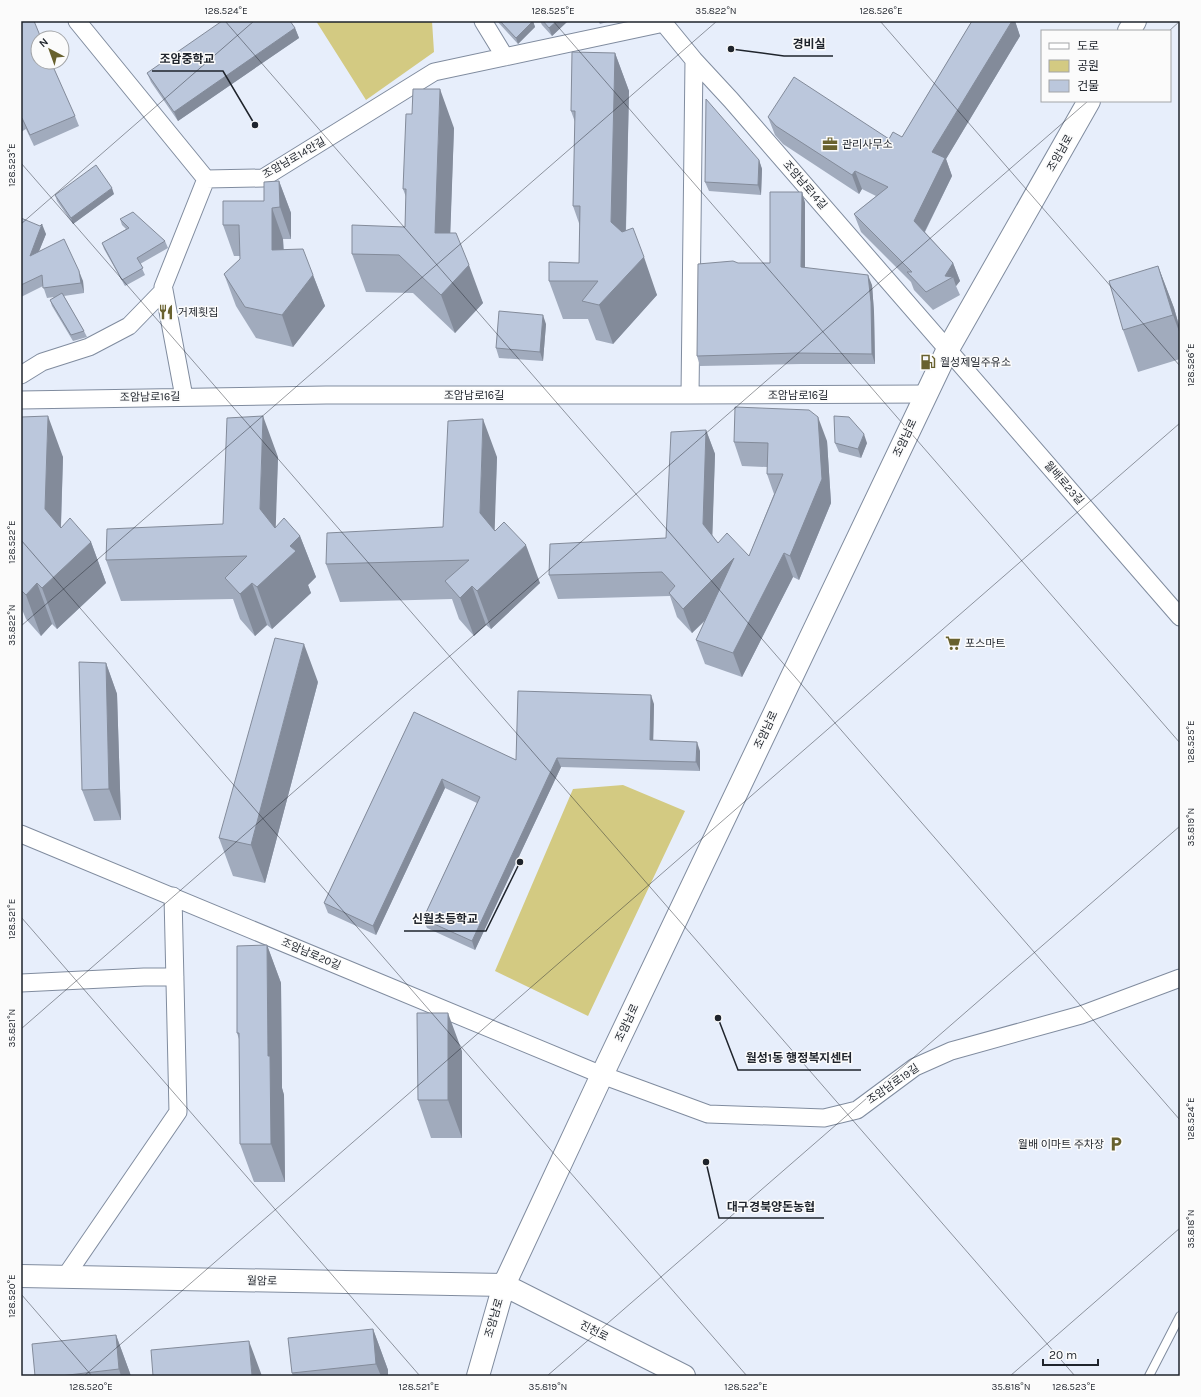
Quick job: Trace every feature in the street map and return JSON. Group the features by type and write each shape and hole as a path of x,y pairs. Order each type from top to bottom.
{"main road":[{"path":"1130,30 1135,21"},
{"name":"조암남로","path":"478,1376 504,1285 602,1075 926,394 948,349 1088,102"},
{"name":"월암로","path":"21,1276 504,1285"},
{"name":"진천로","path":"504,1285 684,1376"}],"street":[{"path":"77,21 206,179 163,287 184,397"},
{"path":"483,21 505,57"},
{"name":"조암남로14안길","path":"206,179 263,178 434,72 663,22"},
{"name":"조암남로14길","path":"663,22 694,60 731,100 948,349"},
{"path":"690,395 694,60"},
{"path":"21,375 42,362 89,347 129,326 164,290"},
{"name":"월배로23길","path":"948,349 1180,617"},
{"name":"조암남로16길","path":"21,400 326,395 926,394"},
{"name":"조암남로20길","path":"21,834 602,1075"},
{"path":"65,1277 178,1112 172,896"},
{"path":"21,983 144,976 174,977"},
{"name":"조암남로19길","path":"602,1075 708,1114 824,1118 857,1110 915,1067 951,1050 1081,1015 1180,978"}],"lane":[{"path":"1149,1376 1180,1316"}],"green space":[{"path":"316,21 432,21 434,52 366,100"},
{"path":"623,785 685,811 588,1016 495,971 573,789"}],"building":[{"path":"25,21 34,21 38,30 30,30 30,70 55,70 75,116 30,135 22,118 21,119 21,23"},
{"path":"222,21 290,21 295,28 174,112 147,73"},
{"path":"500,21 533,21 516,38"},
{"path":"543,21 557,21 549,28"},
{"path":"972,21 1012,21 932,152 945,158 914,221 953,263 945,276 953,277 926,292 907,272 912,272 854,214 888,187 855,171 852,175 776,126 768,117 794,77 889,139 893,132 902,137"},
{"path":"572,52 615,53 611,222 622,232 633,228 644,257 599,305 582,301 598,281 549,281 549,262 579,263 580,206 573,206 575,111 571,111"},
{"path":"413,89 440,89 435,233 456,233 469,265 441,295 399,255 352,254 352,225 405,227 406,189 403,189 406,114 412,114"},
{"path":"706,99 759,160 758,185 705,182"},
{"path":"96,165 112,188 71,218 55,195"},
{"path":"279,181 280,207 272,208 272,250 303,249 313,275 282,315 245,307 224,274 240,259 239,225 223,225 223,201 264,201 264,182"},
{"path":"770,192 802,192 801,267 868,275 871,302 872,354 798,353 697,356 698,264 733,261 738,263 770,263"},
{"path":"133,212 165,241 137,258 143,268 122,280 102,243 129,228 120,219"},
{"path":"21,218 40,226 42,224 30,256 64,239 79,271 81,283 43,288 42,275 21,285"},
{"path":"1158,266 1173,315 1123,330 1109,281"},
{"path":"62,293 84,331 71,335 50,300"},
{"path":"499,311 543,315 540,352 496,348"},
{"path":"735,407 809,410 818,417 822,479 790,556 784,553 733,653 696,640 734,558 683,609 669,593 675,586 662,572 549,575 550,544 666,538 671,432 706,430 703,524 718,543 727,533 749,556 783,474 767,474 768,443 734,442"},
{"path":"48,416 45,509 61,528 70,518 91,542 42,588 37,583 26,595 21,590 21,417"},
{"path":"263,416 260,509 275,528 284,518 300,536 290,546 296,551 257,587 252,583 240,594 225,578 247,556 106,560 107,529 223,524 227,418"},
{"path":"834,416 849,417 864,434 858,449 835,443"},
{"path":"483,419 480,513 495,531 504,522 526,545 477,591 472,586 460,598 445,581 469,560 326,564 327,533 443,527 448,421"},
{"path":"275,638 304,644 251,845 219,838"},
{"path":"79,662 106,663 109,789 82,790"},
{"path":"518,691 651,695 650,740 697,742 696,762 557,758 472,941 423,919 480,797 442,779 373,926 324,903 414,712 516,760"},
{"path":"267,945 268,1056 270,1056 271,1144 240,1144 239,1033 237,1033 237,946"},
{"path":"417,1013 448,1013 448,1100 418,1100"},
{"path":"373,1329 376,1364 292,1373 288,1338"},
{"path":"116,1335 119,1369 60,1376 35,1376 32,1344"},
{"path":"249,1341 252,1376 153,1376 151,1350"}],"place":[{"name":"경비실","path":"731,49"},
{"name":"조암중학교","path":"255,125"},
{"name":"관리사무소","path":"830,144"},
{"name":"거제횟집","path":"166,312"},
{"name":"월성제일주유소","path":"928,362"},
{"name":"포스마트","path":"953,643"},
{"name":"신월초등학교","path":"520,862"},
{"name":"월성1동 행정복지센터","path":"718,1018"},
{"name":"월배 이마트 주차장","path":"1116,1144"},
{"name":"대구경북양돈농협","path":"706,1162"}]}
